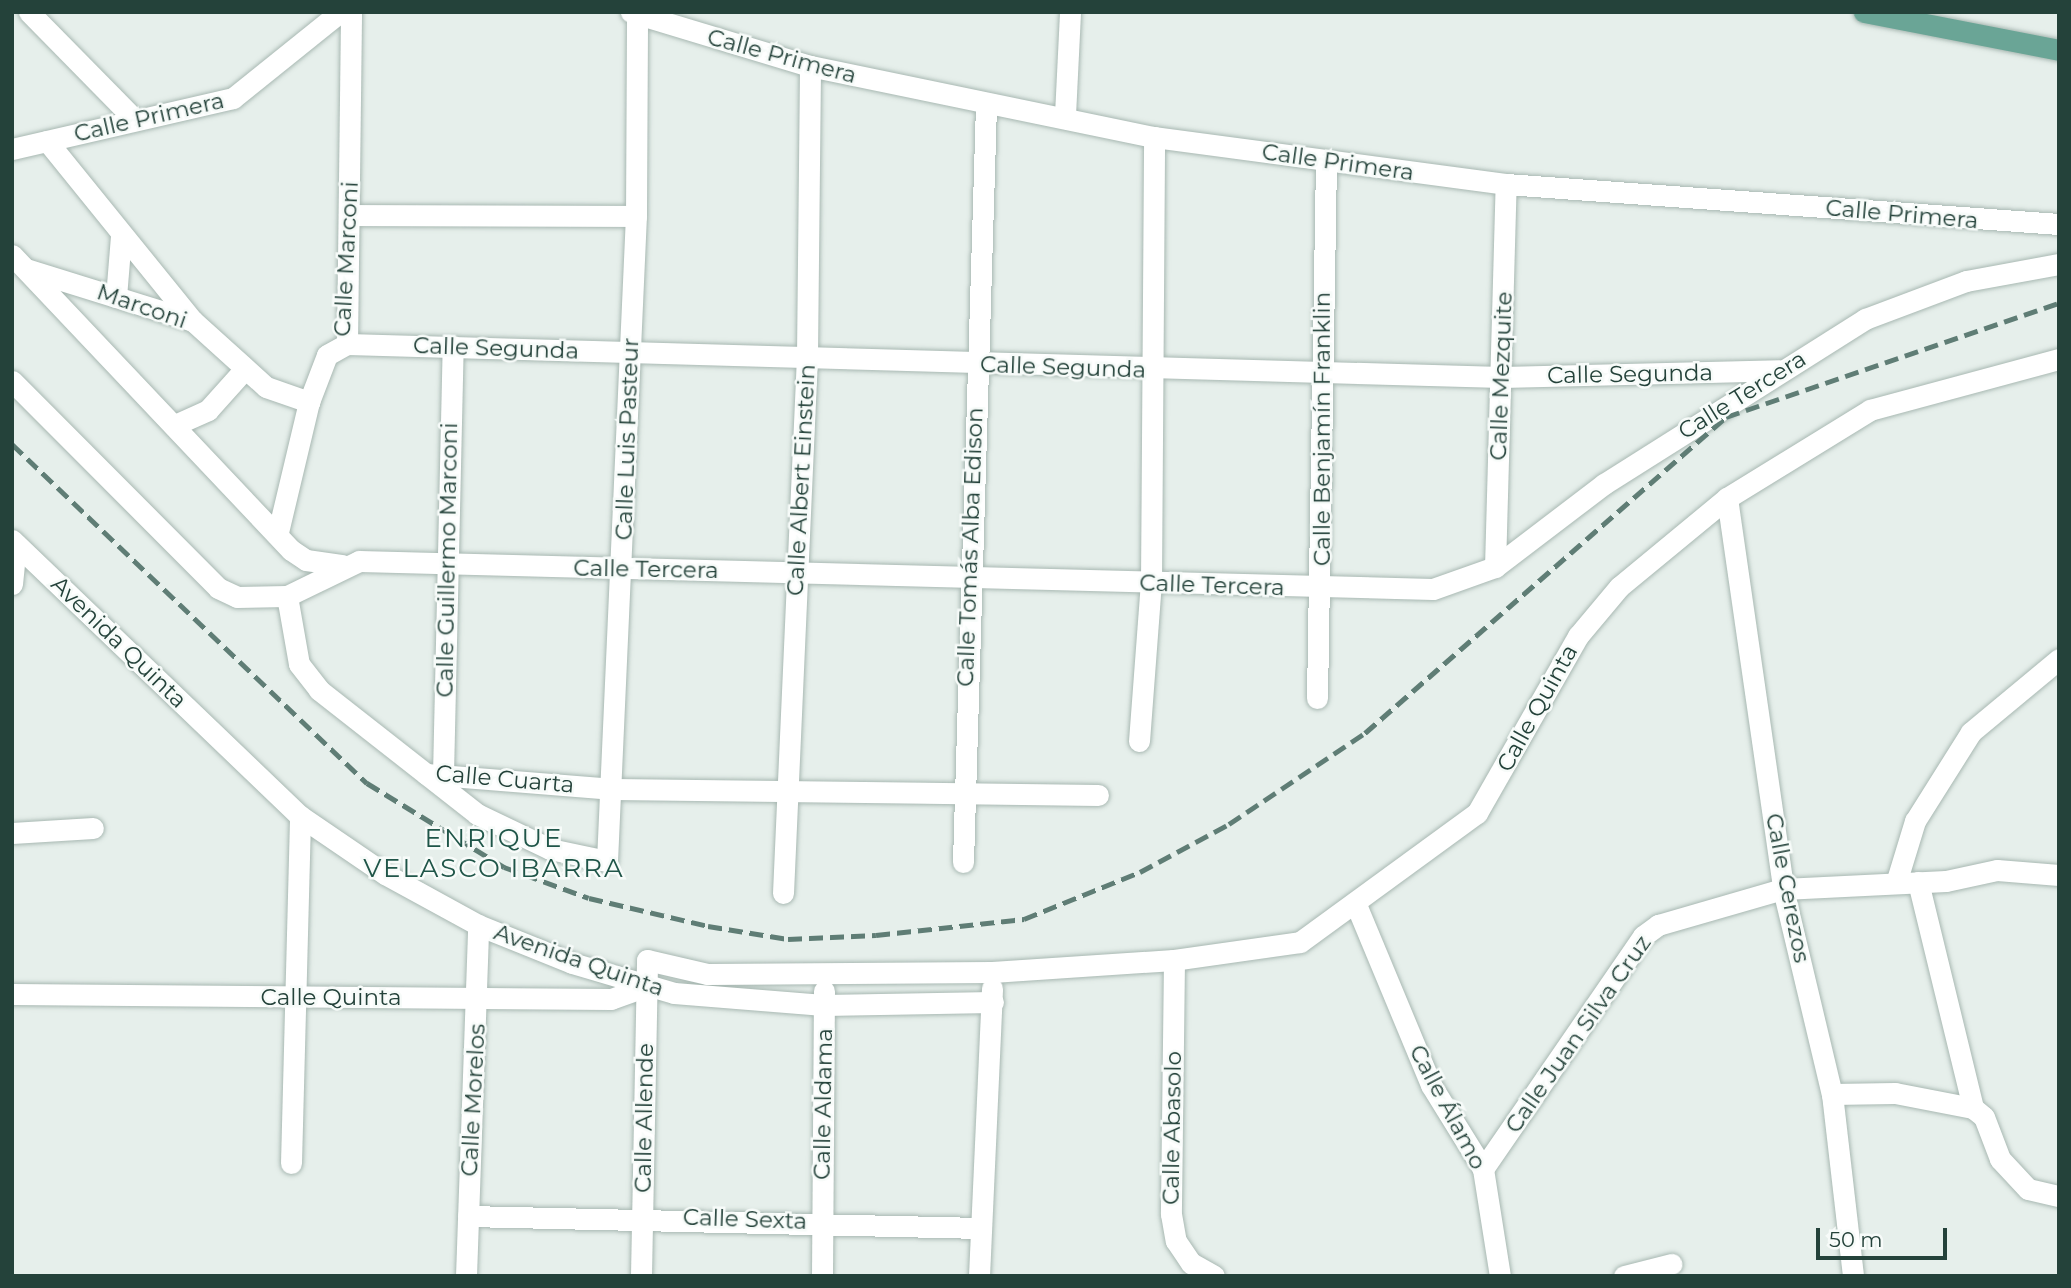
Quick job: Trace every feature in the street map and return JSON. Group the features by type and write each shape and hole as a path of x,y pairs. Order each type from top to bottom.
{"main road":[{"path":"1864,12 2059,50"}],"street":[{"path":"29,12 135,120"},
{"name":"Calle Primera","path":"12,149 245,93 318,24 341,12"},
{"name":"Calle Marconi","path":"278,532 310,402 327,355 347,344 351,12"},
{"path":"1065,115 1070,12"},
{"name":"Calle Primera","path":"634,14 810,66 986,106 1065,115 1154,137 1506,184 2059,224"},
{"name":"Calle Luis Pasteur","path":"435,774 477,814 550,849 607,861 623,569 636,216 634,14"},
{"name":"Calle Albert Einstein","path":"783,893 785,792 807,356 810,66"},
{"name":"Calle Tomás Alba Edison","path":"963,862 976,365 986,106"},
{"path":"1139,741 1151,582 1154,137"},
{"path":"47,141 121,236 172,288 193,321"},
{"name":"Calle Benjamín Franklin","path":"1317,698 1321,589 1319,373 1326,161"},
{"name":"Calle Mezquite","path":"1495,567 1506,184"},
{"path":"350,215 636,216"},
{"path":"116,297 121,236"},
{"name":"Marconi","path":"19,262 193,321 243,371 310,402"},
{"name":"Marconi","path":"19,262 306,560 343,565"},
{"name":"Calle Tercera","path":"286,596 343,565 445,563 797,571 1321,589 1433,589 1495,567 1604,484 1779,370 1865,319 1966,281 2059,264"},
{"name":"Calle Segunda","path":"347,344 630,354 807,356 976,365 1502,377 1779,370"},
{"name":"Calle Guillermo Marconi","path":"435,774 453,346"},
{"name":"Calle Quinta","path":"992,972 1174,960 1284,947 1357,906 1477,813 1578,636 1619,587 1727,498 1870,410 2059,359"},
{"path":"177,424 208,410 243,371"},
{"path":"12,381 218,588 237,597 286,596"},
{"name":"Calle Cerezos","path":"1727,498 1783,888 1832,1094 1853,1276"},
{"path":"12,584 14,542"},
{"name":"Avenida Quinta","path":"14,542 300,816 385,874 478,925 646,986 734,1001 824,1005 993,1002"},
{"name":"Calle Cuarta","path":"286,596 299,664 319,690 435,774 613,789 1098,795"},
{"path":"1896,883 1915,821 1971,732 2059,659"},
{"path":"290,1163 300,816"},
{"path":"12,833 93,828"},
{"name":"Calle Juan Silva Cruz","path":"1483,1169 1643,936 1658,926 1783,888 1919,882 1997,870 2059,875"},
{"path":"1919,882 1973,1108"},
{"name":"Calle Álamo","path":"1357,906 1431,1085 1483,1169 1500,1276"},
{"name":"Calle Morelos","path":"466,1276 478,998 478,925"},
{"name":"Avenida Quinta","path":"647,960 707,974 992,972"},
{"name":"Calle Allende","path":"641,1276 647,960"},
{"name":"Calle Abasolo","path":"1174,960 1171,1214 1177,1241 1191,1263 1214,1276"},
{"path":"979,1276 993,1002 992,972"},
{"name":"Calle Aldama","path":"821,1276 825,974"},
{"name":"Calle Quinta","path":"12,994 611,999 646,986"},
{"path":"1832,1094 1895,1093 1973,1108 1983,1117 2000,1159 2028,1189 2059,1196"},
{"name":"Calle Sexta","path":"468,1216 642,1216 980,1228"},
{"path":"1625,1276 1671,1264"}],"railway":[{"path":"12,444 367,783 504,867 589,898 708,926 788,939 876,935 1024,919 1140,872 1229,824 1365,733 1726,417 2059,303"}],"district":[{"name":"ENRIQUE VELASCO IBARRA","path":"494,854"}]}
